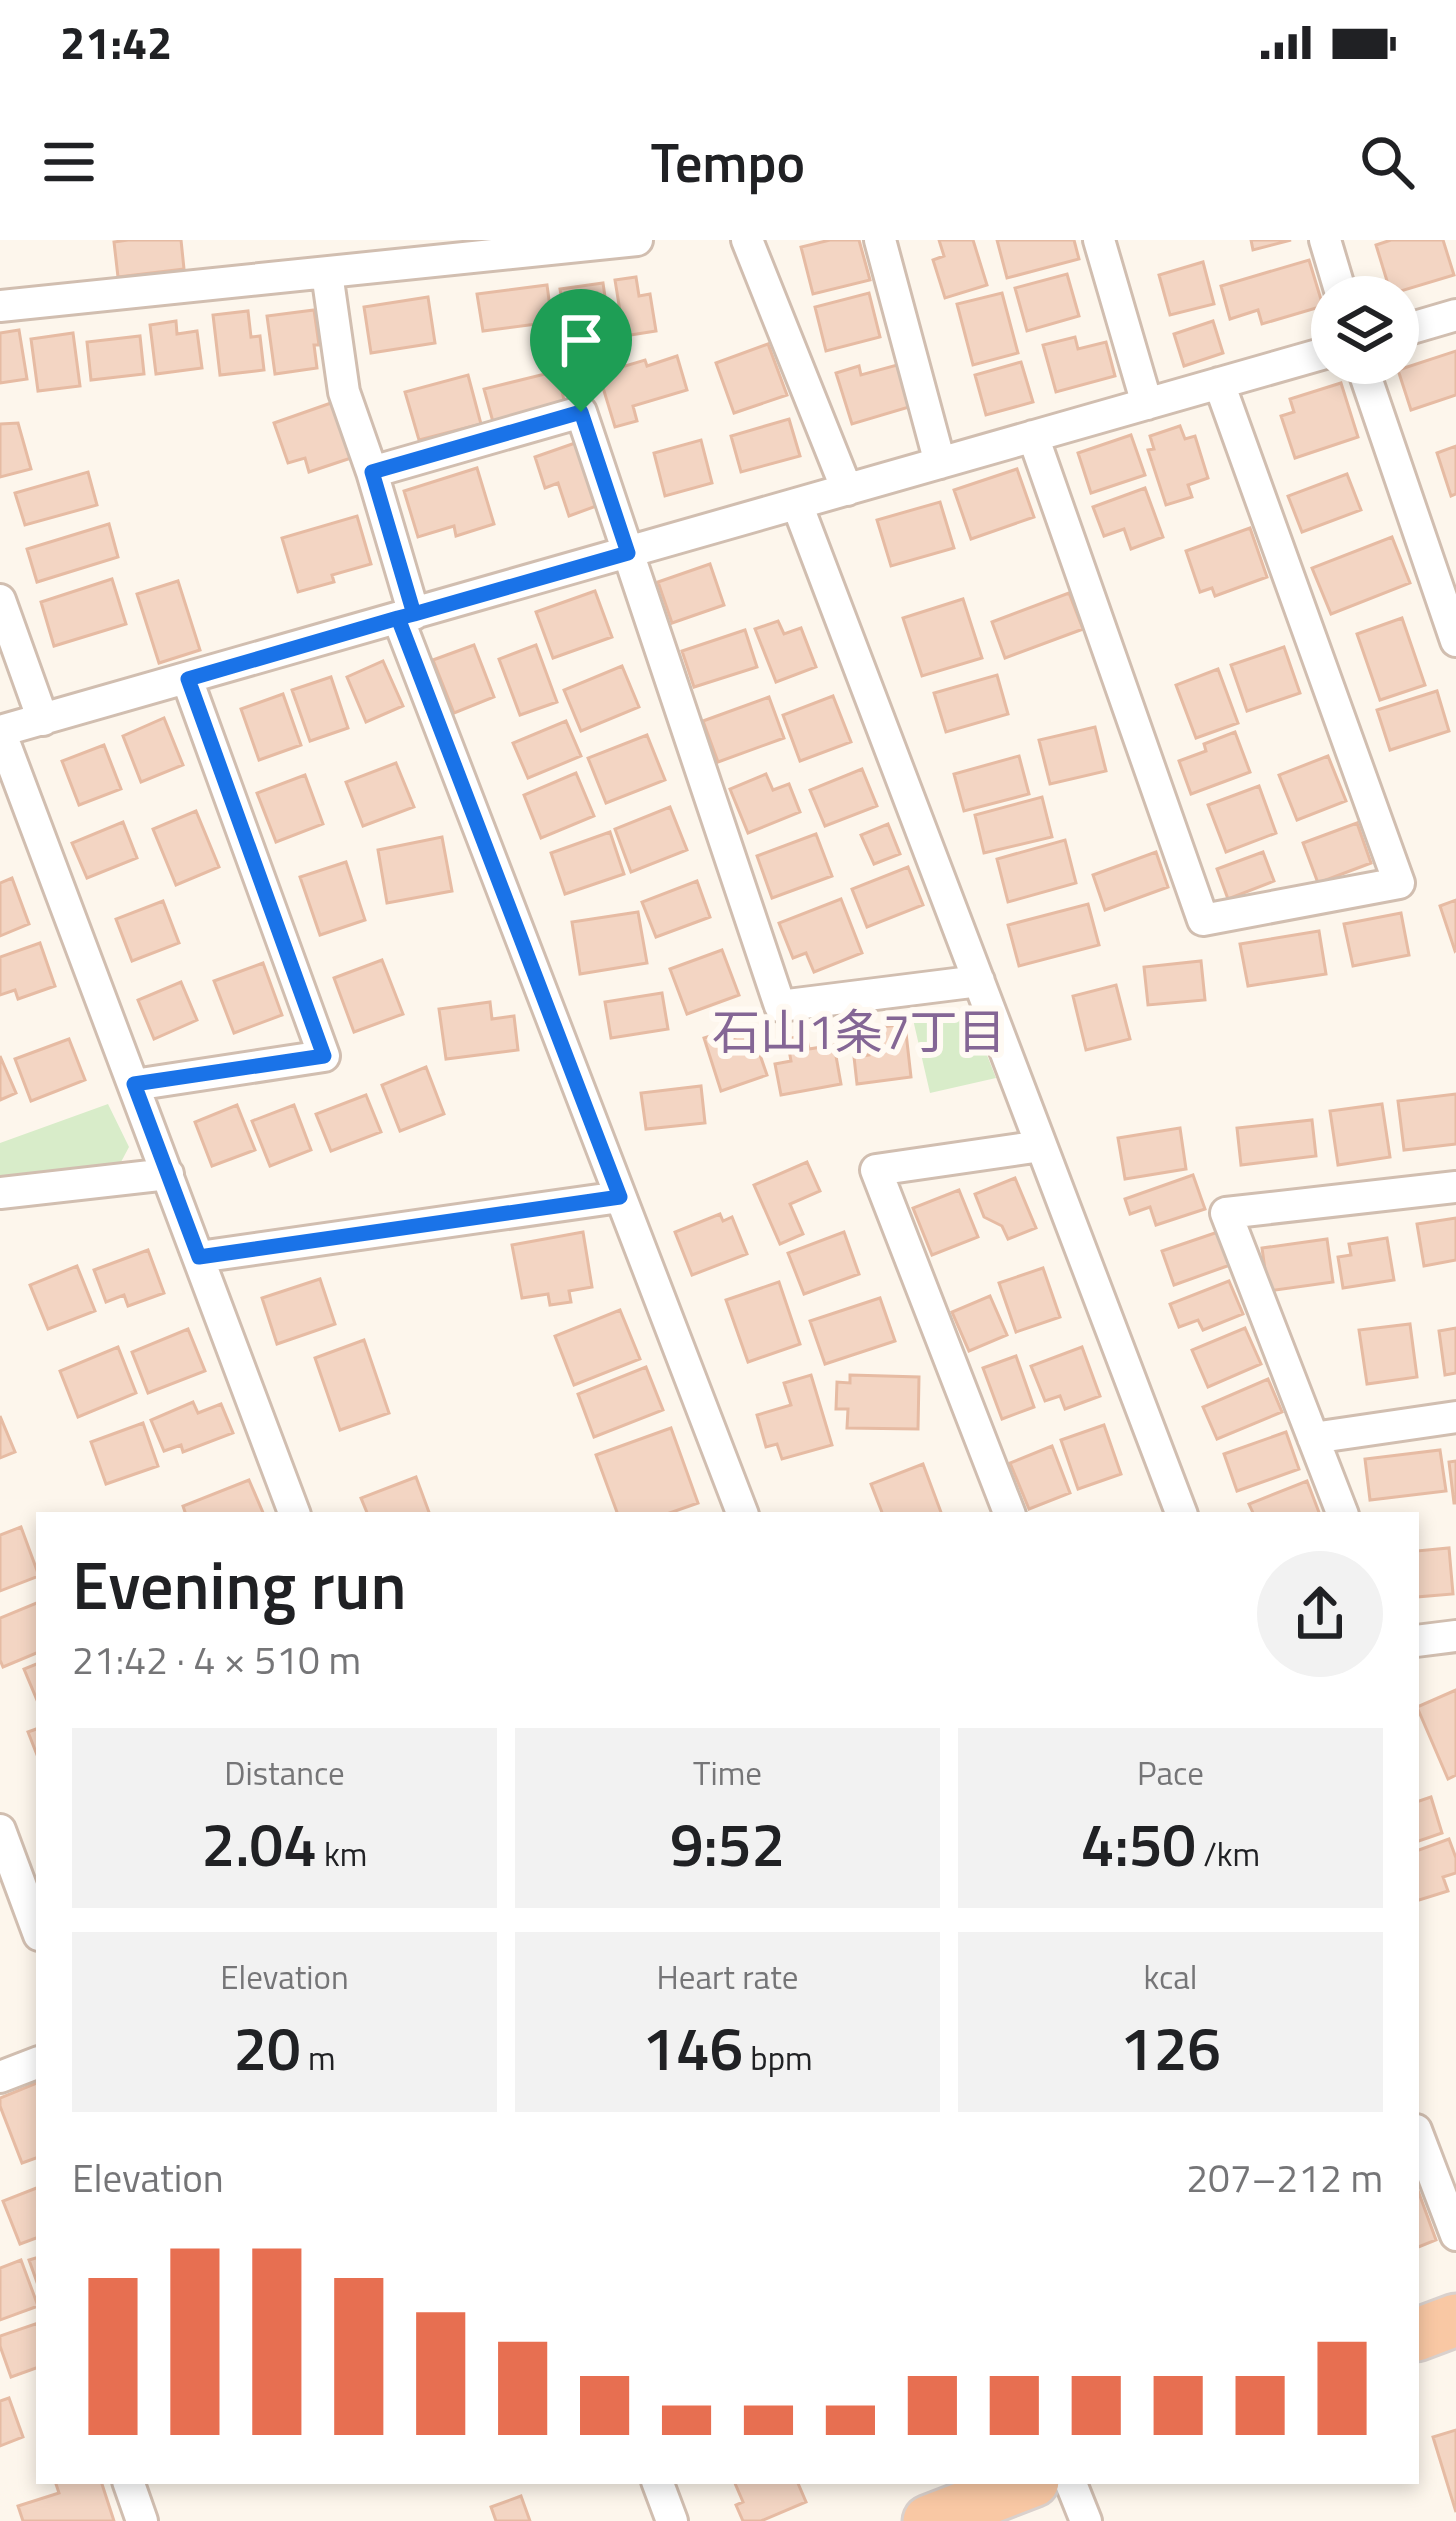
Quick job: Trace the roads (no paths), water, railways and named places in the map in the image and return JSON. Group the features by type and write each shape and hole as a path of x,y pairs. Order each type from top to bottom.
{"highway":[{"path":"1419,2334 1456,2320"},
{"path":"928,2521 1025,2484"}],"street":[{"path":"0,306 637,240"},
{"path":"747,240 847,490"},
{"path":"880,240 940,463"},
{"path":"1099,240 1147,404"},
{"path":"1325,240 1336,276"},
{"path":"327,273 344,392 372,472 406,616 741,1512"},
{"path":"1419,326 1456,315"},
{"path":"294,1512 0,731 1311,357"},
{"path":"1033,436 1203,920 1399,883 1219,383"},
{"path":"1368,384 1456,641"},
{"path":"372,472 581,412 780,1006 979,981"},
{"path":"797,504 1181,1512"},
{"path":"0,600 43,720"},
{"path":"134,1084 324,1056 188,679"},
{"path":"1009,1512 876,1170 1041,1146"},
{"path":"0,1193 168,1174"},
{"path":"1342,1512 1226,1213 1456,1187"},
{"path":"199,1257 620,1197"},
{"path":"1313,1438 1456,1417"},
{"path":"1419,1641 1456,1636"},
{"path":"0,1830 36,1927"},
{"path":"0,2077 36,2063"},
{"path":"1419,2138 1456,2235"},
{"path":"129,2484 142,2521"},
{"path":"657,2484 672,2521"},
{"path":"1071,2484 1086,2521"}],"district":[{"name":"石山1条7丁目","path":"859,1032"}]}
